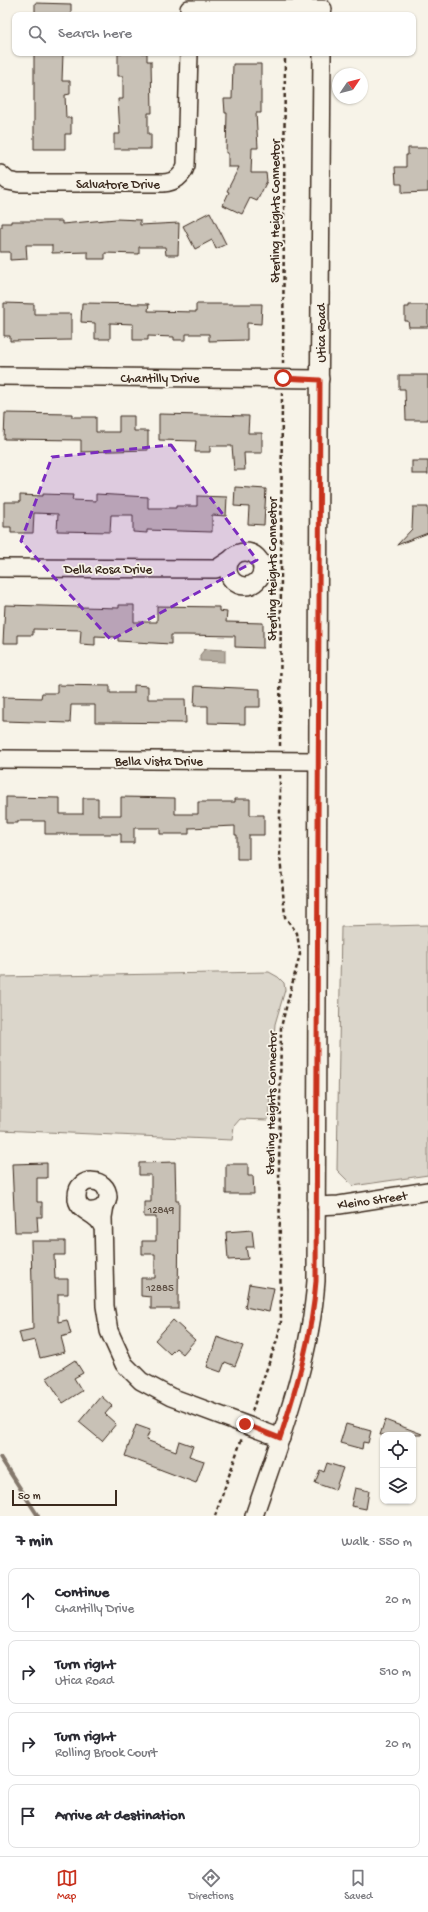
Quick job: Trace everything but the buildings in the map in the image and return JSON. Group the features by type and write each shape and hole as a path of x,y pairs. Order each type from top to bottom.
{"street":[{"path":"189,8 323,8"},
{"name":"Salvatore Drive","path":"1,175 8,181 18,183 163,183 176,180 181,176 186,165 189,56"},
{"name":"Utica Road","path":"254,1516 297,1386 313,1310 316,1281 322,56"},
{"name":"Chantilly Drive","path":"0,376 320,380"},
{"path":"240,553 251,554 259,560 262,571 257,581 247,586 236,584 216,569 231,559 240,553"},
{"path":"231,559 228,570 232,580"},
{"name":"Della Rosa Drive","path":"0,568 216,569"},
{"name":"Bella Vista Drive","path":"0,759 318,760"},
{"path":"103,1227 96,1218 80,1206 76,1196 80,1186 89,1181 99,1182 108,1195 105,1205 103,1227 105,1306 108,1331 124,1364 141,1381 171,1397 280,1438"},
{"name":"Kleino Street","path":"316,1206 339,1205 428,1191"},
{"path":"88,1211 98,1211 105,1205"}],"path":[{"name":"Sterling Heights Connector","path":"283,369 285,56"},
{"name":"Sterling Heights Connector","path":"280,751 282,388"},
{"path":"276,569 281,569"},
{"name":"Sterling Heights Connector","path":"252,1412 278,1337 281,1322 279,1170 281,1027 300,954 297,933 285,917 280,855 280,772"},
{"path":"215,1516 244,1433"}],"highlighted area":[{"path":"171,445 257,560 111,640 21,541 52,457"}],"shaded area":[{"path":"205,649 225,650 225,662 200,661 200,655"},
{"path":"428,925 428,1175 353,1186 337,1170 341,927"},
{"path":"269,972 278,977 284,983 285,990 275,1024 268,1120 240,1119 234,1126 232,1140 0,1130 0,977"}],"waterway":[{"path":"0,1457 38,1516"}],"route":[{"path":"245,1424 280,1438 305,1356 314,1304 316,1281 318,547 320,380 283,378"}]}
